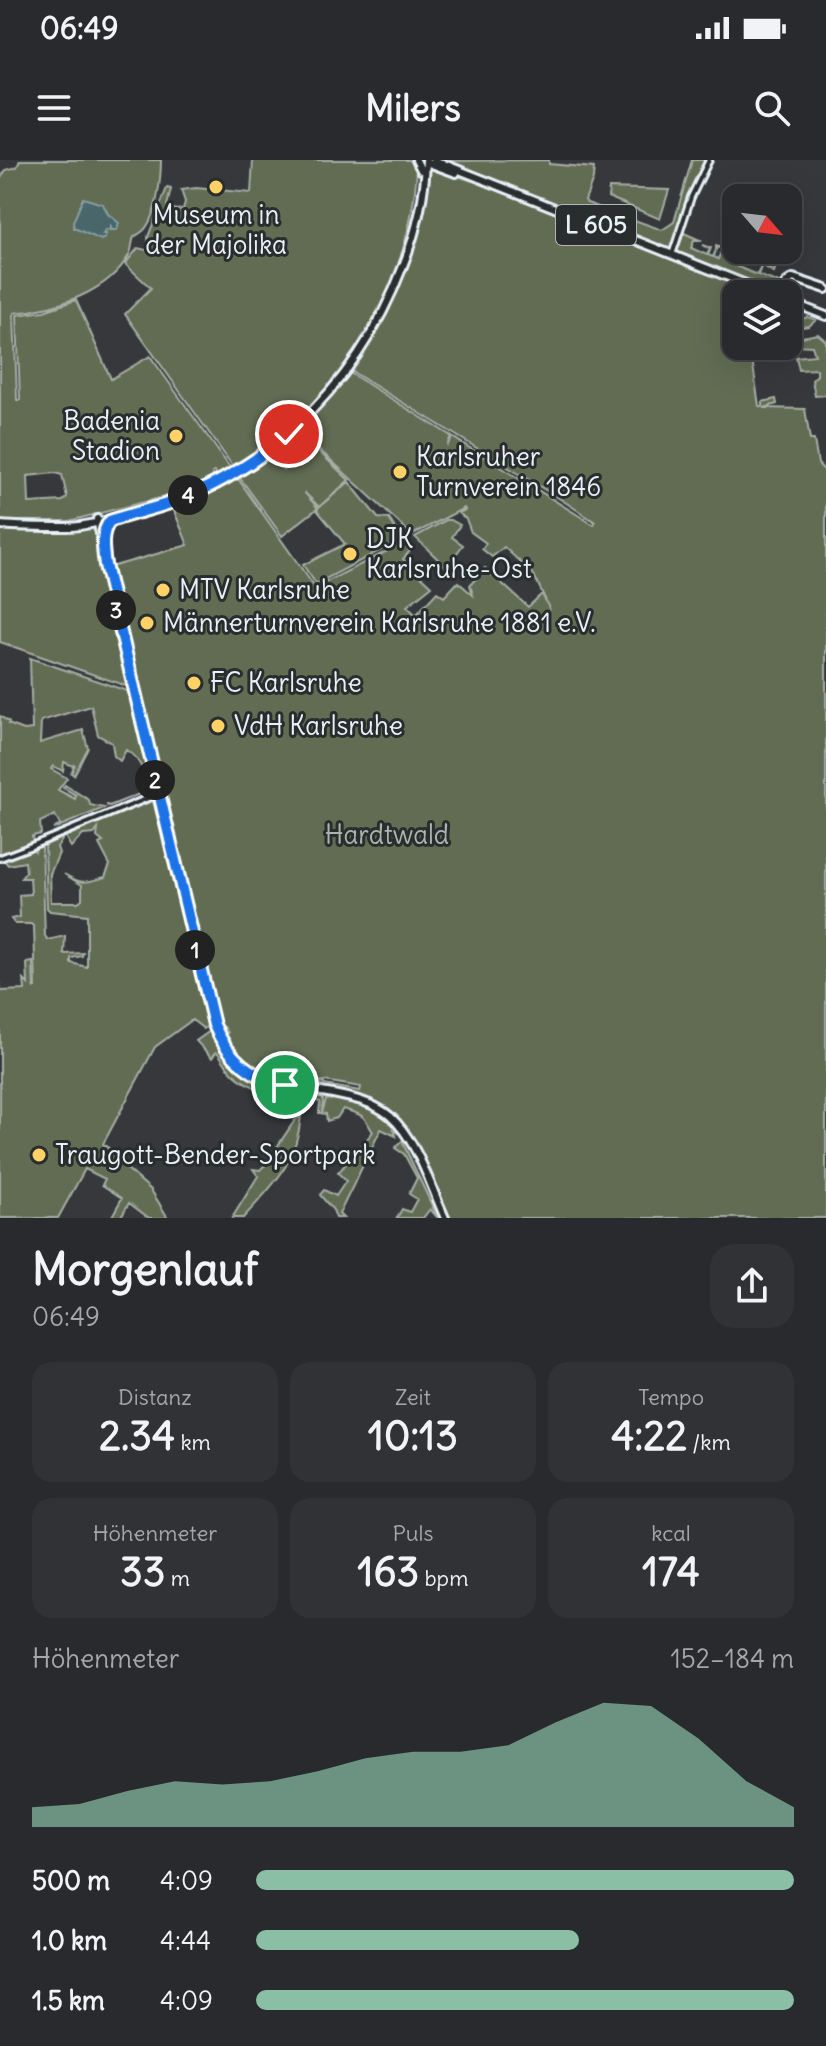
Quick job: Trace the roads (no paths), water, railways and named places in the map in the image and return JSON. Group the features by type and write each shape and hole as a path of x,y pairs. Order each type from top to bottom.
{"main road":[{"name":"L 605","path":"428,161 735,280"},
{"path":"403,266 416,211 421,170 428,161"},
{"path":"101,541 106,525 184,497 245,466 282,439 318,406 369,339 390,299 416,229 428,161"},
{"path":"802,281 826,289"},
{"path":"802,307 826,316"},
{"path":"77,526 184,497"},
{"path":"57,526 123,517"},
{"path":"98,520 125,651 208,1005 225,1048 239,1064 261,1078 356,1099 386,1113 408,1139 445,1218"},
{"path":"0,525 77,526 94,529 101,541"}],"street":[{"path":"672,255 691,197 709,160"},
{"path":"148,798 156,784"},
{"path":"0,858 158,794"},
{"path":"148,798 160,804"}],"water":[{"path":"83,198 103,204 108,214 119,223 117,230 112,230 110,225 110,230 106,230 103,234 106,234 105,238 101,240 74,228 73,222"}],"place":[{"name":"Museum in der Majolika","path":"216,187"},
{"name":"Badenia Stadion","path":"176,436"},
{"name":"Karlsruher Turnverein 1846","path":"400,472"},
{"name":"DJK Karlsruhe-Ost","path":"350,554"},
{"name":"MTV Karlsruhe","path":"163,590"},
{"name":"Männerturnverein Karlsruhe 1881 e.V.","path":"147,623"},
{"name":"FC Karlsruhe","path":"194,683"},
{"name":"VdH Karlsruhe","path":"218,726"},
{"name":"Traugott-Bender-Sportpark","path":"39,1155"}],"park label":[{"name":"Hardtwald","path":"387,835"}]}
